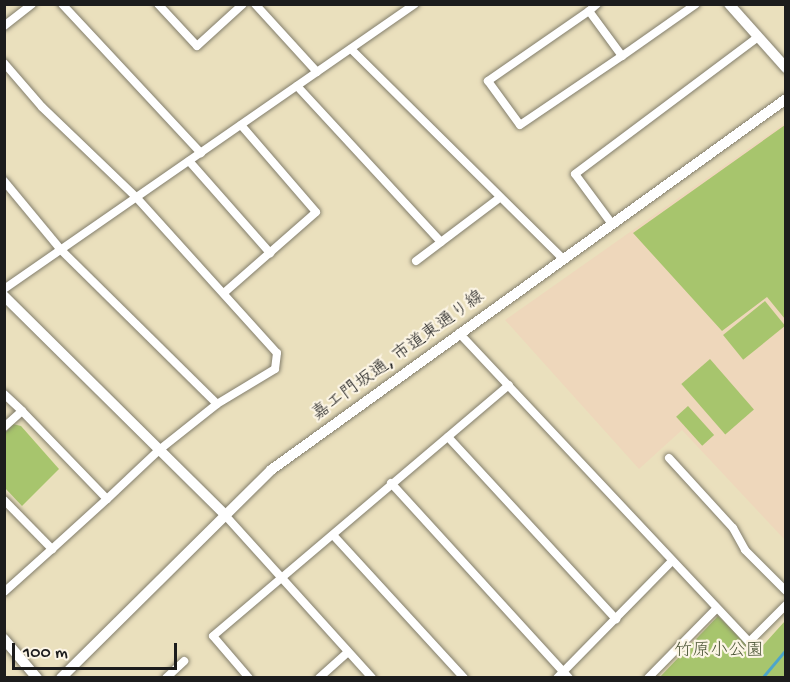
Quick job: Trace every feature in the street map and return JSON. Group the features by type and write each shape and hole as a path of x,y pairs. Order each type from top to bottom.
{"street":[{"path":"4,26 32,4"},
{"path":"62,4 201,153"},
{"path":"158,4 197,46 243,4"},
{"path":"255,4 316,72"},
{"path":"4,289 415,4"},
{"path":"597,4 488,81 520,125 696,4"},
{"path":"729,4 786,68"},
{"path":"589,10 622,56"},
{"path":"612,224 574,174 758,37"},
{"path":"351,49 498,199 563,259"},
{"path":"4,63 42,107 136,197 225,292 277,353 274,369 217,404 158,451 4,592"},
{"path":"297,86 441,242"},
{"name":"嘉エ門坂通, 市道東通り線","path":"61,678 224,514 271,470 786,99"},
{"path":"225,292 316,212 241,125"},
{"path":"189,161 270,253"},
{"path":"4,181 61,250 217,404"},
{"path":"416,261 498,199"},
{"path":"4,296 224,514 372,678"},
{"path":"459,333 748,642 786,605"},
{"path":"249,678 213,636 509,384"},
{"path":"4,394 107,499"},
{"path":"4,427 21,411"},
{"path":"448,437 616,619"},
{"path":"669,458 733,528 746,550 786,591"},
{"path":"391,483 563,676 671,562"},
{"path":"4,500 52,549"},
{"path":"333,535 464,678"},
{"path":"648,678 716,609"},
{"path":"4,639 38,678"},
{"path":"319,678 348,652"},
{"path":"166,678 184,661"}],"shaded area":[{"path":"785,123 785,540 682,430 639,469 505,320"}],"green space":[{"path":"785,125 785,319 767,297 722,331 633,233"},
{"path":"765,301 785,326 743,360 723,335"},
{"path":"710,359 754,410 725,434 681,384"},
{"path":"688,406 714,435 702,446 676,417"},
{"path":"13,424 21,426 59,469 22,506 5,488 5,433"},
{"name":"竹原小公園","path":"718,616 756,653 785,621 785,677 659,678"}],"waterway":[{"path":"762,678 786,649"}]}
